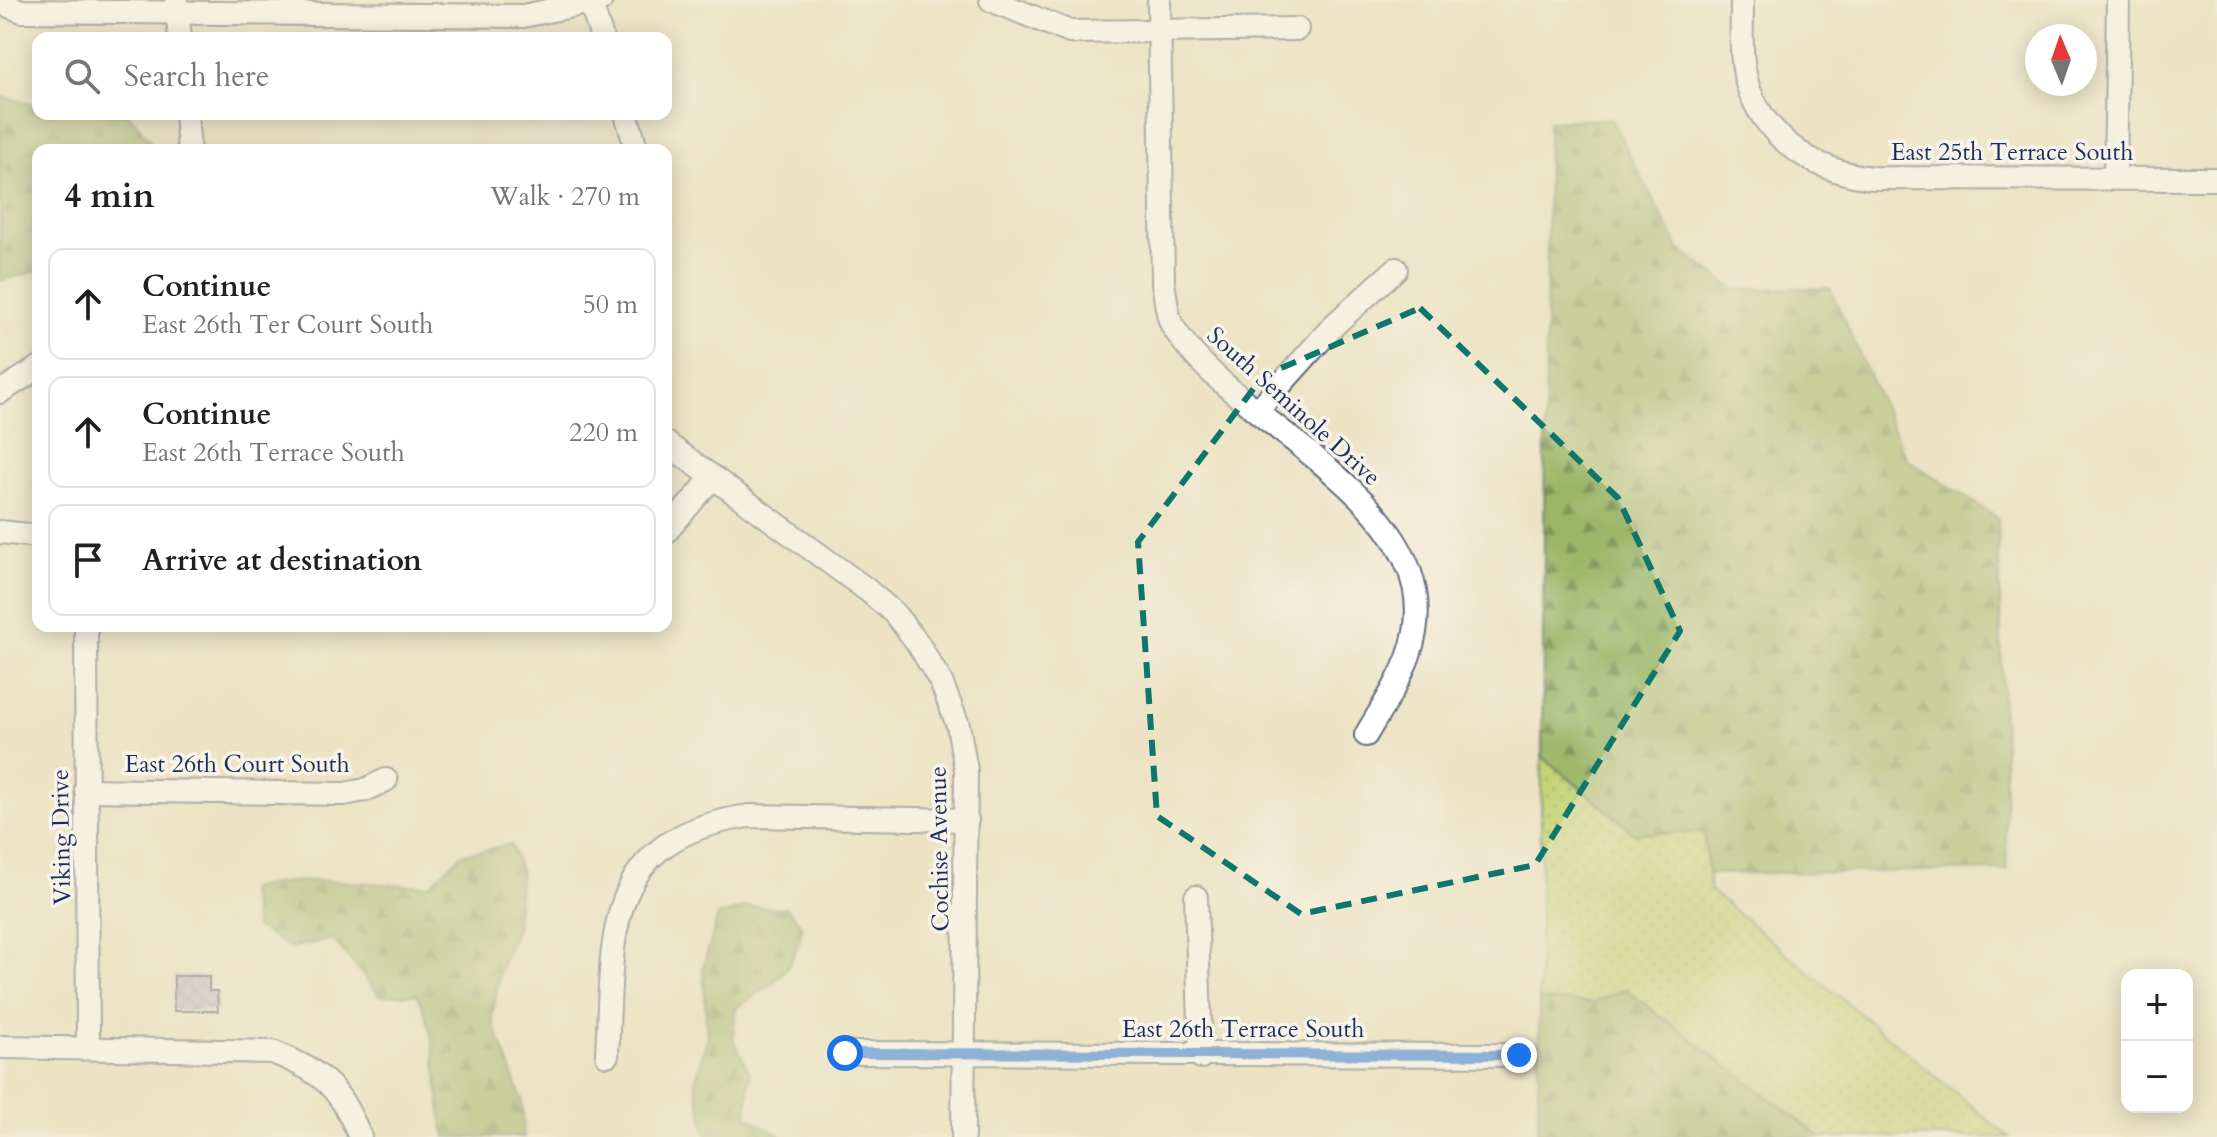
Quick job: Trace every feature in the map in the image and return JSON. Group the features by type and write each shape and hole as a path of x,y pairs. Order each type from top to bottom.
{"street":[{"path":"991,0 1070,32 1297,29"},
{"name":"South Seminole Drive","path":"1159,0 1163,283 1170,321 1186,346 1370,508 1404,555 1411,574 1416,600 1409,653 1366,735"},
{"name":"East 25th Terrace South","path":"1742,0 1743,58 1750,91 1777,134 1809,162 1848,176 1874,178 2217,179"},
{"path":"2115,177 2118,0"},
{"path":"0,3 22,11 177,7 523,16 596,2 601,32"},
{"path":"177,7 179,32"},
{"path":"186,120 188,144"},
{"path":"628,120 635,144"},
{"path":"1257,411 1334,325 1396,269"},
{"path":"0,392 32,372"},
{"path":"672,447 713,477 672,525"},
{"name":"Cochise Avenue","path":"713,477 866,589 917,642 941,682 958,725 966,770 967,820 963,1137"},
{"path":"0,532 32,535"},
{"name":"Viking Drive","path":"86,632 88,1047"},
{"name":"East 26th Court South","path":"86,790 344,794 365,790 386,780"},
{"path":"607,1055 613,937 619,910 645,863 678,836 716,821 749,816 967,820"},
{"path":"1196,897 1201,1057"},
{"path":"0,1047 272,1052 311,1066 334,1087 348,1108 360,1137"},
{"name":"East 26th Terrace South","path":"845,1053 1201,1057 1519,1055"}],"highlighted area":[{"path":"1420,308 1618,498 1680,631 1535,865 1301,914 1157,816 1138,542 1263,376"}],"green space":[{"path":"0,96 32,104 32,120 134,120 152,144 32,144 32,273 0,281"},
{"path":"1611,119 1679,249 1735,289 1830,288 1907,459 1998,518 2007,870 1708,874 1704,833 1634,833 1542,756 1548,121"},
{"path":"1542,756 1634,833 1704,833 1710,890 2009,1137 1821,1137 1625,989 1593,1003 1539,1000"},
{"path":"511,844 521,872 516,928 500,970 492,1019 522,1100 524,1137 446,1137 430,1030 417,994 380,996 333,939 290,948 255,927 249,889 293,881 430,885 461,855"},
{"path":"747,907 787,908 803,927 793,957 780,976 736,1008 733,1039 750,1073 747,1116 782,1137 707,1137 695,1082 707,1038 703,967 718,915"},
{"path":"1625,989 1821,1137 1538,1137 1539,1000 1593,1003"}],"building":[{"path":"174,976 209,976 209,991 217,991 218,1011 174,1011"}],"route":[{"path":"845,1053 1201,1057 1519,1055"}]}
